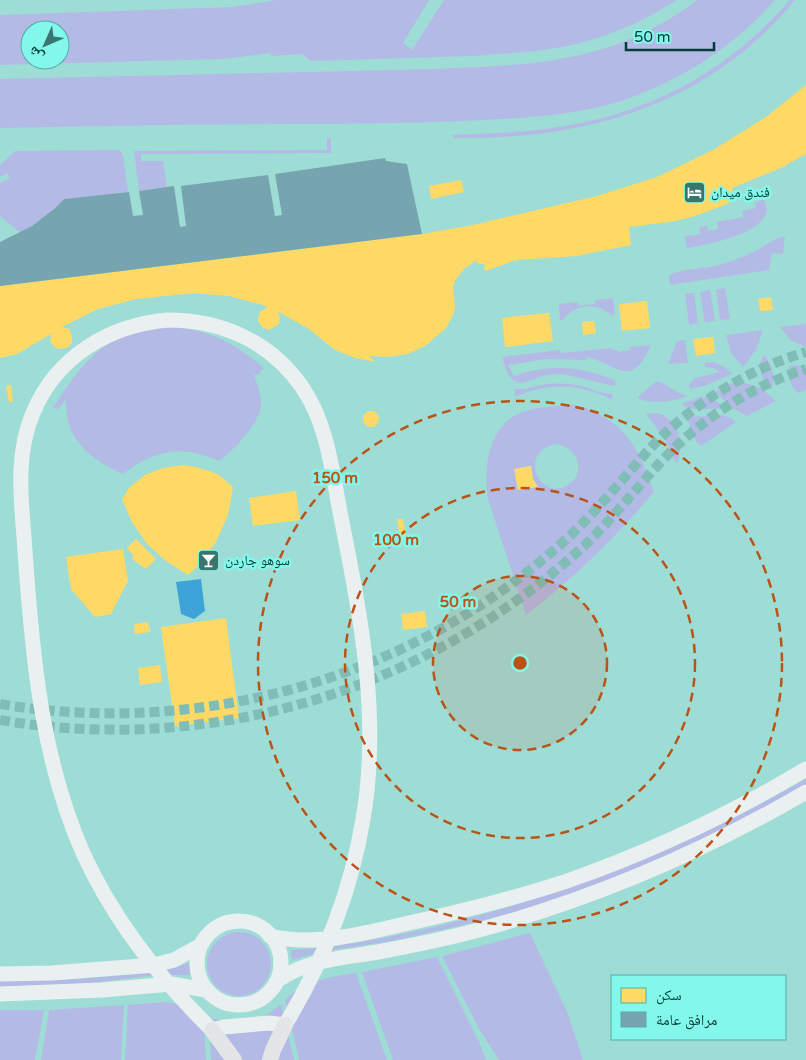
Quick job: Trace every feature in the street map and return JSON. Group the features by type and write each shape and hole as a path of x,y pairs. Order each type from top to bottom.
{"main road":[{"path":"270,1060 285,1026"},
{"path":"212,1030 234,1060"}],"street":[{"path":"168,320 200,322 215,325 244,336 271,354 294,376 303,388 318,416 325,439 357,604 367,676 370,724 369,771 363,818 352,872 333,928 313,974 285,1026 269,1023 224,1027 212,1030 156,971 123,926 95,878 63,801 49,747 39,693 27,578 21,458 28,427 40,398 58,372 81,351 108,335 137,324 168,320"},
{"path":"270,936 303,941 387,928 468,910 537,890 591,872 688,832 740,807 806,769"},
{"path":"278,980 296,969 317,961 404,947 458,935 513,920 586,896 717,841 806,792"},
{"path":"0,994 102,990 171,984 206,990 220,1000 236,1005 245,1005 253,1003 268,994 278,980 280,957 275,942 259,927 246,922 232,922 218,927 211,932 199,952 197,968 206,990"},
{"path":"0,974 62,972 154,965 174,960 202,945"}],"shaded area":[{"path":"277,0 429,0 403,43 412,50 444,0 677,0 645,19 622,29 559,48 473,56 313,61 302,54 271,56 271,53 223,59 70,63 70,20 20,20 20,64 0,65 0,15 232,7"},
{"path":"697,0 775,0 725,47 687,72 646,92 624,100 563,114 436,122 0,128 0,79 505,66 571,57 603,49 634,37 666,21"},
{"path":"790,0 795,0 761,36 723,67 683,91 641,110 596,123 550,132 502,137 453,138 453,135 527,131 586,122 620,113 652,101 712,69 765,26"},
{"path":"327,138 331,138 331,153 141,154 141,161 163,161 167,187 139,191 134,151 327,150"},
{"path":"15,151 121,151 123,155 128,192 64,199 44,218 21,233 0,216 0,183 10,178 7,173 0,177 0,165"},
{"path":"764,199 767,211 763,219 755,226 733,237 687,248 685,236 700,234 699,227 707,226 708,231 718,229 717,222 743,217 742,211 756,208 755,203"},
{"path":"785,236 783,254 772,253 769,270 670,285 669,276 672,274 731,261"},
{"path":"725,288 730,319 720,320 716,290"},
{"path":"710,290 715,321 705,322 700,292"},
{"path":"694,293 698,323 689,325 685,294"},
{"path":"613,298 615,314 612,315 593,306 586,306 574,310 563,320 560,320 559,304 578,302 579,306 595,304 595,300"},
{"path":"806,324 806,347 790,340 780,327"},
{"path":"166,326 195,330 219,338 241,350 264,368 258,375 254,375 261,398 259,413 251,429 219,461 194,453 170,452 146,459 123,474 90,455 75,437 67,414 66,400 58,409 53,408 84,365 104,347 127,334"},
{"path":"763,330 756,350 743,367 731,353 726,335"},
{"path":"685,340 688,363 668,364 677,341"},
{"path":"651,345 636,368 630,371 623,371 586,357 586,360 547,359 508,365 514,376 552,368 577,369 614,380 616,384 614,386 563,374 546,375 522,383 517,382 508,374 502,357 560,350 561,353 612,348 612,350 617,350 618,352 630,350 630,347"},
{"path":"764,355 772,371 772,389 765,382 761,373 760,364"},
{"path":"713,362 725,367 732,374 704,386 690,389 689,384 695,378 720,372 713,368 705,367 705,363"},
{"path":"789,366 806,367 806,390 798,393 791,384 789,374"},
{"path":"656,381 688,396 664,402 639,399 638,397"},
{"path":"742,382 761,388 776,401 747,416 734,409 715,392 729,384"},
{"path":"546,384 582,386 613,394 612,400 588,390 564,386 539,389 515,397 514,389 525,389"},
{"path":"700,397 713,398 727,410 715,408 693,409 682,404"},
{"path":"574,405 596,413 608,420 627,436 645,467 654,492 593,557 561,587 526,615 488,499 487,462 494,438 509,419 531,410","holes":["556,444 570,450 577,459 578,464 575,478 566,486 556,489 547,486 541,481 536,473 535,464 538,455 544,448","531,466 533,479 537,487 518,490 515,469"]},
{"path":"657,413 671,420 678,432 680,447 678,463 675,461 665,439 646,414"},
{"path":"685,415 700,417 717,415 736,422 701,446 693,435"},
{"path":"201,579 205,611 194,619 181,614 176,582"},
{"path":"806,779 806,786 739,823 614,880 481,921 391,941 319,952 292,960 291,950 394,936 455,922 546,895 635,862 679,843 764,802"},
{"path":"239,932 257,938 265,946 271,964 265,982 257,990 239,996 221,990 213,982 207,964 213,946 221,938"},
{"path":"530,933 568,1014 583,1060 499,1060 478,1027 442,956"},
{"path":"437,957 486,1060 393,1060 362,972"},
{"path":"189,963 190,975 156,975 89,983 0,988 0,981 142,974 170,969"},
{"path":"356,973 387,1060 299,1060 285,1000 301,988 318,980"},
{"path":"164,1002 180,1004 203,1015 206,1060 125,1060 128,1005"},
{"path":"281,1004 294,1060 211,1060 210,1018 233,1021 257,1019 270,1013"},
{"path":"124,1005 121,1060 41,1060 49,1010"},
{"path":"0,1010 44,1010 35,1060 0,1060"}],"building: سكن":[{"path":"806,85 806,154 783,167 732,188 737,199 722,206 676,221 629,227 631,245 576,256 516,260 485,271 484,264 477,264 477,260 465,268 456,279 453,286 455,308 446,328 425,346 408,354 389,357 369,356 376,362 355,358 335,350 309,329 277,311 280,317 279,324 269,330 262,327 258,317 261,311 268,307 229,296 194,293 136,299 98,309 62,327 69,329 72,335 72,343 67,348 60,349 54,347 50,341 51,334 17,354 0,358 0,286 422,234 473,225 597,196 657,177 713,150 766,117"},
{"path":"461,180 464,192 431,199 429,186"},
{"path":"771,297 773,310 760,311 758,299"},
{"path":"647,301 650,328 622,331 619,304"},
{"path":"549,313 553,341 505,347 502,318"},
{"path":"594,321 596,333 583,335 582,322"},
{"path":"713,337 715,353 696,356 693,339"},
{"path":"11,385 13,402 9,402 6,386"},
{"path":"368,411 374,411 379,416 377,425 368,427 363,422 363,416"},
{"path":"182,465 210,471 219,475 233,487 228,515 216,542 199,565 188,575 166,561 147,544 132,522 122,499 130,487 145,475 163,468"},
{"path":"531,466 533,479 538,487 518,490 514,469"},
{"path":"296,491 300,520 253,526 249,498"},
{"path":"397,519 403,519 406,538 400,539"},
{"path":"136,539 156,559 146,569 132,558 134,556 127,548"},
{"path":"123,549 128,581 111,614 95,617 71,589 66,557"},
{"path":"425,611 427,627 403,630 401,614"},
{"path":"226,618 239,718 175,726 161,627"},
{"path":"148,622 150,632 135,634 134,624"},
{"path":"160,665 162,682 140,685 138,668"}],"building: مرافق عامة":[{"path":"385,158 386,161 407,164 422,234 0,286 0,242 32,226 64,199 129,192 133,216 143,215 139,191 174,186 180,227 186,226 181,186 268,175 275,216 282,215 275,174"}],"tunnel":[{"path":"0,704 78,713 156,712 233,703 308,684 381,658 451,623 516,581 576,530 660,438 693,410 728,386 747,376 806,352"},
{"path":"0,720 80,729 159,728 237,719 313,700 387,674 457,639 523,596 585,545 673,450 706,421 744,396 806,369"}],"place":[{"name":"فندق ميدان","path":"695,192"},
{"name":"سوهو جاردن","path":"209,560"}]}
